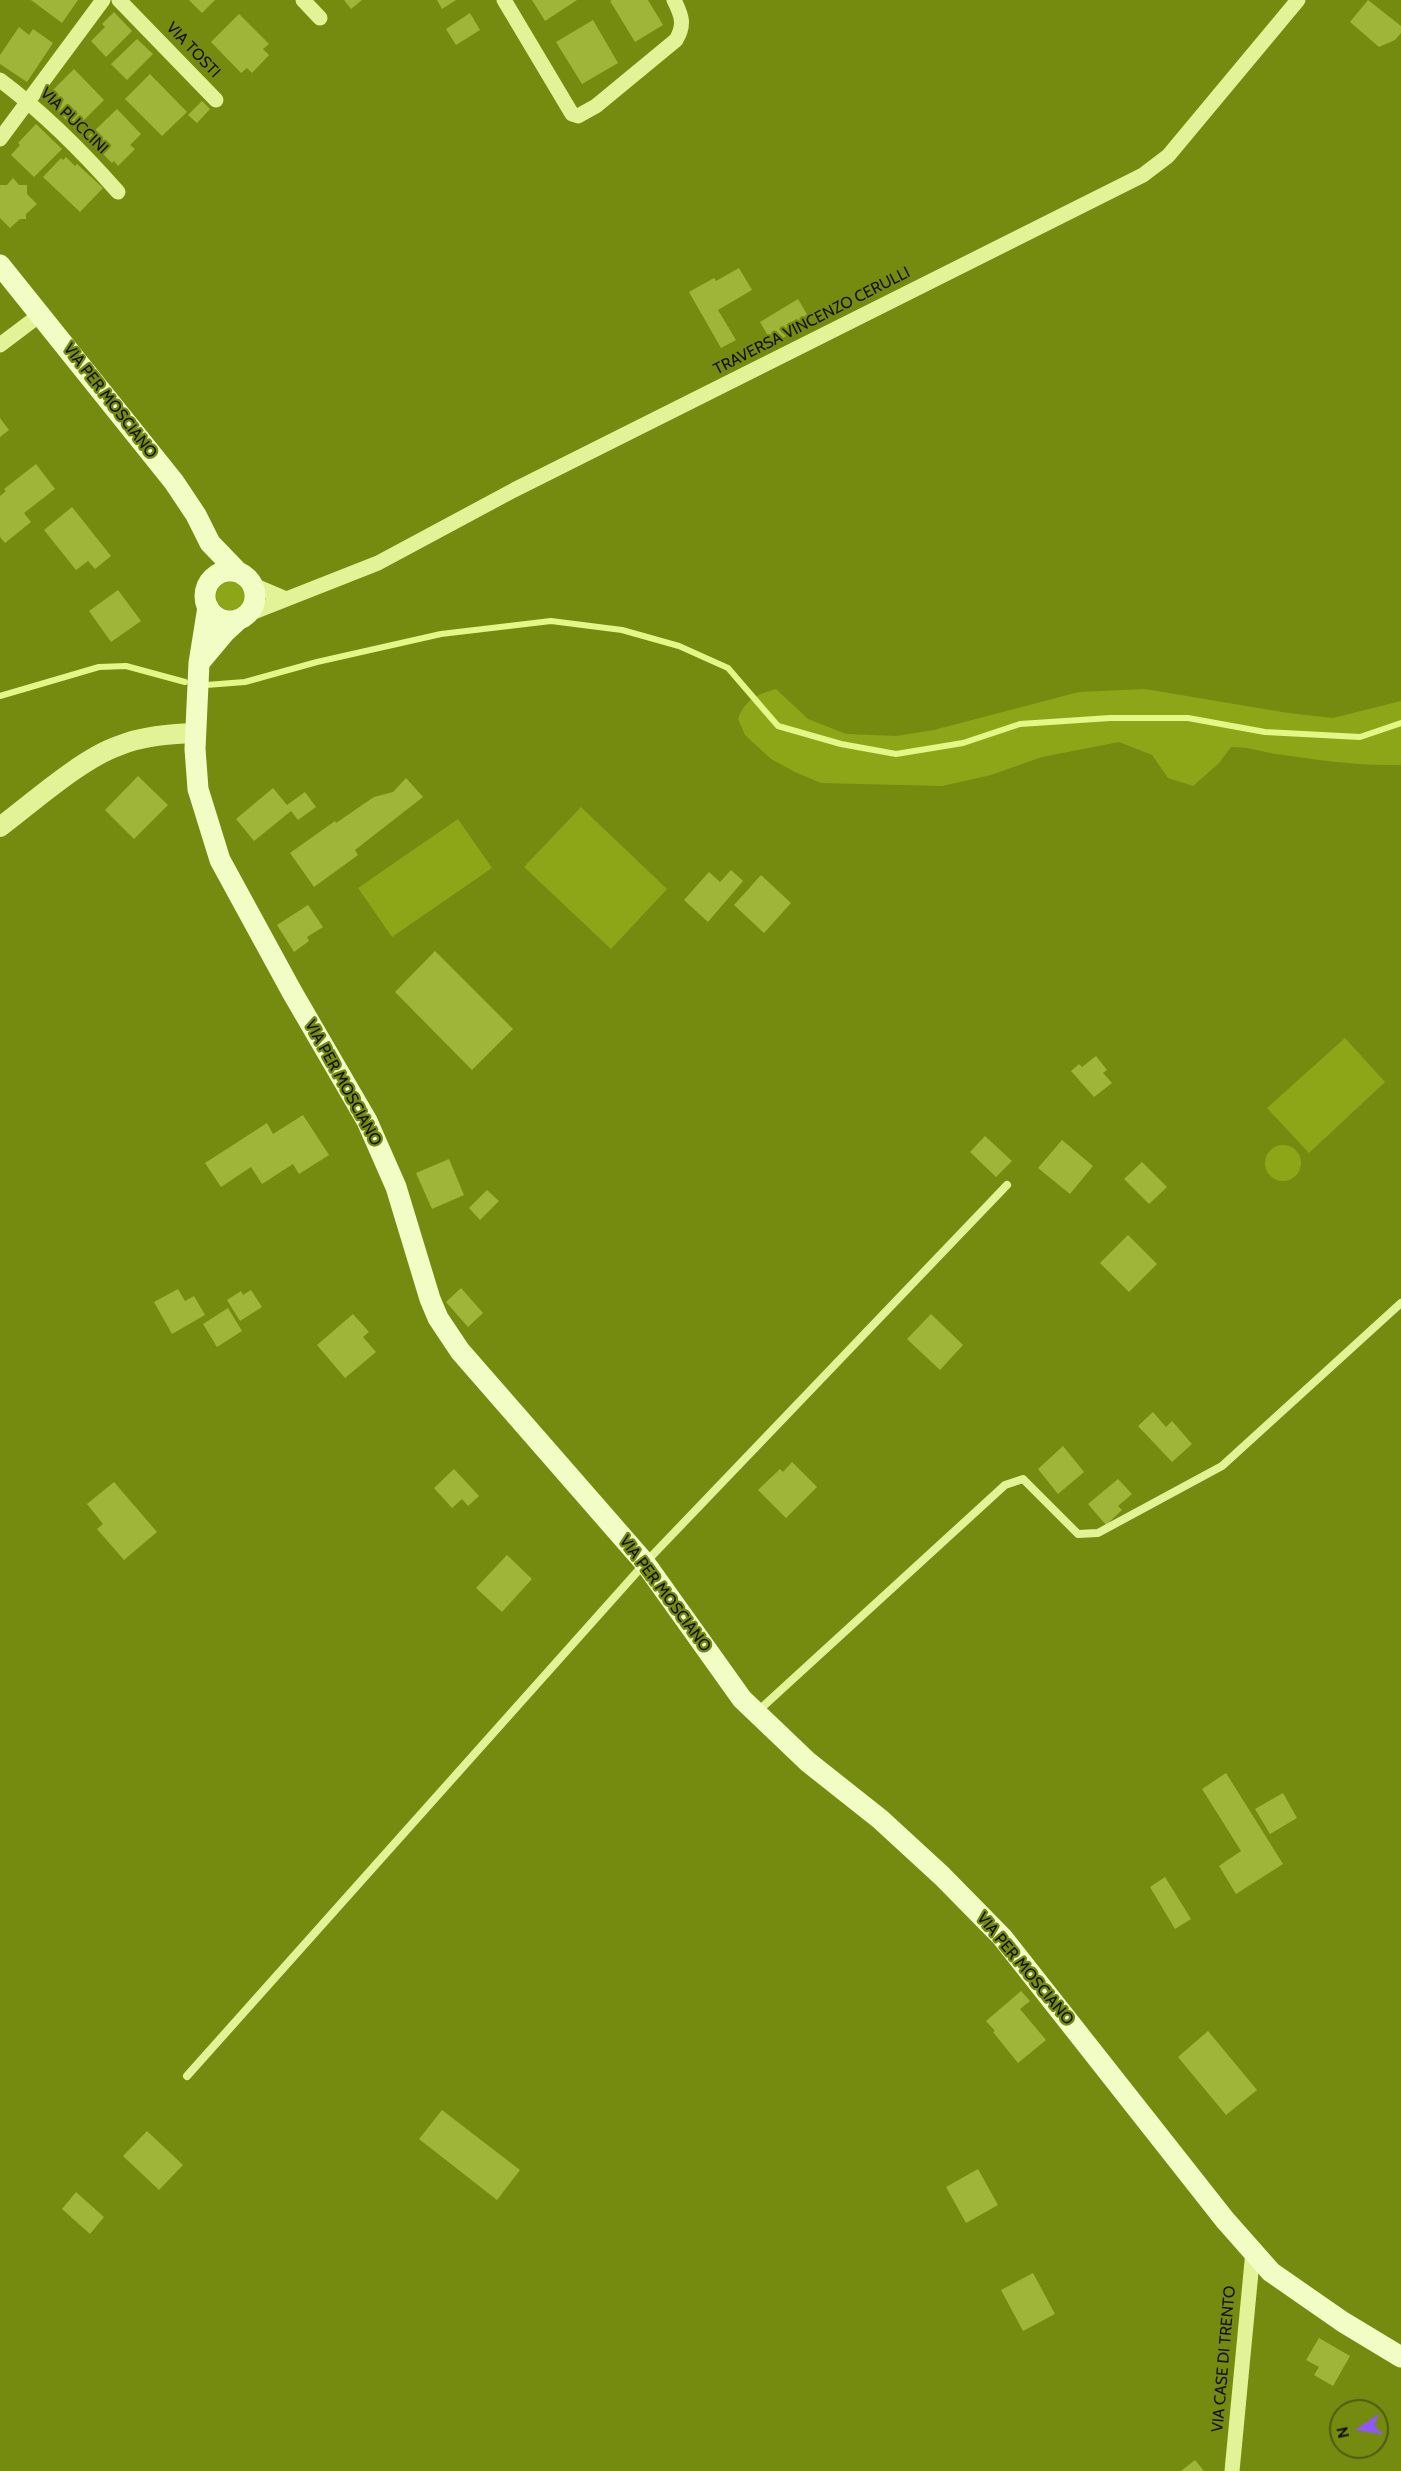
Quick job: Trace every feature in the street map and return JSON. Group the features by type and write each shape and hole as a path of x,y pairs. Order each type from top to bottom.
{"main road":[{"name":"VIA PER MOSCIANO","path":"0,265 174,482 196,515 210,543 245,578"},
{"name":"VIA PER MOSCIANO","path":"209,582 210,543"},
{"path":"199,663 225,632 243,617 255,601 245,578 225,571 209,582 206,594 208,607 218,618 225,620 243,617"},
{"name":"VIA PER MOSCIANO","path":"208,607 199,663 195,733 198,789 220,860 292,992 367,1121 396,1187 430,1299 438,1318 460,1351 645,1563 742,1699 808,1762 880,1819 1002,1937 1225,2220 1271,2272 1343,2322 1401,2357"}],"street":[{"path":"0,139 103,0"},
{"path":"303,0 320,18"},
{"path":"504,0 572,114 578,116 596,106 676,40 683,28 682,17 674,0"},
{"name":"TRAVERSA VINCENZO CERULLI","path":"243,617 378,563 514,490 1143,175 1168,156 1298,0"},
{"name":"VIA TOSTI","path":"128,3 216,100"},
{"name":"VIA PUCCINI","path":"0,80 27,100 86,155 118,192"},
{"path":"0,345 41,314"},
{"path":"245,578 286,599"},
{"path":"0,827 89,762 117,746 150,737 195,733"},
{"name":"VIA CASE DI TRENTO","path":"1232,2471 1253,2251"}],"lane":[{"path":"187,2076 645,1563 1008,1185"},
{"path":"757,1712 1005,1485 1023,1479 1078,1534 1098,1533 1222,1466 1401,1303"}],"green space":[{"path":"230,582 240,586 244,596 240,606 230,610 220,606 216,596 220,586"},
{"path":"776,689 808,719 846,734 896,736 934,730 1079,692 1145,689 1288,713 1333,718 1401,701 1401,765 1338,762 1231,747 1219,763 1193,786 1168,778 1152,755 1119,742 1042,757 991,775 942,786 821,783 771,759 745,735 738,719 744,707 757,696"},
{"path":"581,807 667,889 611,949 524,867"},
{"path":"458,819 492,868 392,937 358,888"},
{"path":"1345,1038 1385,1082 1309,1153 1267,1108"},
{"path":"1283,1145 1296,1150 1301,1163 1296,1176 1283,1181 1270,1176 1265,1163 1270,1150"}],"building":[{"path":"31,0 78,0 62,23"},
{"path":"189,0 215,0 202,13"},
{"path":"344,0 362,0 351,9"},
{"path":"437,0 456,0 442,9"},
{"path":"532,0 577,0 545,21"},
{"path":"648,0 663,25 635,42 610,1"},
{"path":"1368,0 1401,26 1401,33 1395,40 1379,47 1350,22"},
{"path":"114,12 132,31 106,57 91,41 105,27 102,24"},
{"path":"470,13 480,30 456,45 446,29"},
{"path":"239,14 269,44 263,49 269,55 252,73 247,68 241,73 211,42"},
{"path":"593,20 618,63 582,84 556,42"},
{"path":"19,27 29,35 33,29 53,43 27,82 0,64 0,55"},
{"path":"137,39 153,54 127,80 111,64"},
{"path":"74,69 104,100 75,129 45,98"},
{"path":"150,74 187,112 162,136 125,99"},
{"path":"202,101 210,109 197,123 188,115"},
{"path":"117,109 141,134 130,145 135,149 118,166 87,138"},
{"path":"36,124 62,149 34,177 11,155 20,145 18,143"},
{"path":"66,157 103,188 80,212 43,177 61,158 63,160"},
{"path":"13,178 19,185 27,185 27,194 37,204 26,214 26,219 20,219 10,228 0,218 0,185 7,185"},
{"path":"739,268 752,290 718,310 736,340 721,348 689,292 714,278 716,281"},
{"path":"798,299 811,321 773,344 760,322"},
{"path":"0,418 9,430 0,437"},
{"path":"36,464 55,489 24,513 31,522 5,543 0,537 0,496 6,491 4,489"},
{"path":"72,507 111,556 95,569 88,561 76,570 44,530"},
{"path":"118,590 141,621 111,642 89,611"},
{"path":"138,776 168,805 134,839 105,810"},
{"path":"406,778 423,797 355,850 358,855 314,887 290,853 374,797 393,792"},
{"path":"273,788 287,805 305,792 316,807 298,820 291,811 254,841 236,819"},
{"path":"731,870 743,881 708,922 684,900 709,872 720,882"},
{"path":"761,875 791,903 764,933 734,905"},
{"path":"308,905 323,927 307,937 309,941 294,952 277,925"},
{"path":"435,951 513,1029 472,1070 395,992"},
{"path":"1096,1056 1107,1070 1103,1073 1112,1083 1094,1097 1071,1071 1079,1064 1082,1067"},
{"path":"303,1115 329,1155 299,1174 293,1164 262,1184 251,1167 221,1187 205,1163 267,1123 273,1134"},
{"path":"985,1136 1012,1161 996,1177 970,1152"},
{"path":"1062,1140 1093,1166 1070,1194 1038,1168"},
{"path":"449,1159 464,1195 432,1209 416,1173"},
{"path":"1142,1162 1167,1187 1149,1204 1124,1179"},
{"path":"487,1190 499,1201 480,1220 469,1208"},
{"path":"1128,1235 1157,1264 1129,1292 1100,1263"},
{"path":"461,1288 483,1313 468,1327 446,1302"},
{"path":"178,1289 185,1301 194,1296 205,1315 172,1334 154,1302"},
{"path":"251,1290 262,1307 240,1321 227,1300 241,1291 243,1295"},
{"path":"228,1308 242,1331 217,1347 203,1324"},
{"path":"353,1314 369,1332 363,1337 376,1352 345,1378 317,1345"},
{"path":"931,1314 963,1345 940,1370 907,1339"},
{"path":"1153,1412 1166,1427 1172,1421 1192,1444 1172,1462 1138,1426"},
{"path":"1063,1446 1084,1472 1058,1494 1038,1469"},
{"path":"792,1462 817,1487 786,1518 758,1490 780,1469 783,1472"},
{"path":"454,1469 479,1496 468,1506 462,1499 452,1508 434,1488"},
{"path":"1118,1479 1132,1494 1118,1506 1122,1510 1106,1525 1088,1504"},
{"path":"114,1482 157,1532 124,1560 97,1529 103,1524 87,1504"},
{"path":"507,1555 532,1579 502,1612 476,1588"},
{"path":"1226,1773 1283,1864 1236,1894 1219,1866 1241,1851 1202,1789"},
{"path":"1283,1793 1297,1818 1270,1834 1255,1809"},
{"path":"1165,1877 1191,1919 1175,1929 1150,1887"},
{"path":"1021,1991 1030,2001 1020,2009 1046,2040 1018,2063 986,2021"},
{"path":"1208,2031 1257,2090 1226,2115 1178,2057"},
{"path":"442,2110 520,2170 497,2200 419,2139"},
{"path":"147,2131 183,2165 159,2190 123,2156"},
{"path":"978,2169 998,2205 966,2223 946,2187"},
{"path":"76,2192 104,2217 90,2234 62,2209"},
{"path":"1033,2273 1055,2314 1023,2331 1001,2290"},
{"path":"1319,2338 1350,2356 1333,2386 1314,2375 1319,2367 1306,2360"},
{"path":"1195,2460 1204,2471 1181,2471"}],"waterway":[{"path":"206,685 245,682 317,662 441,634 551,621 622,630 679,646 728,668 778,726 841,744 896,754 963,743 1020,724 1110,718 1188,718 1265,732 1360,737 1401,723"},
{"path":"0,696 99,667 126,666 185,682"}]}
